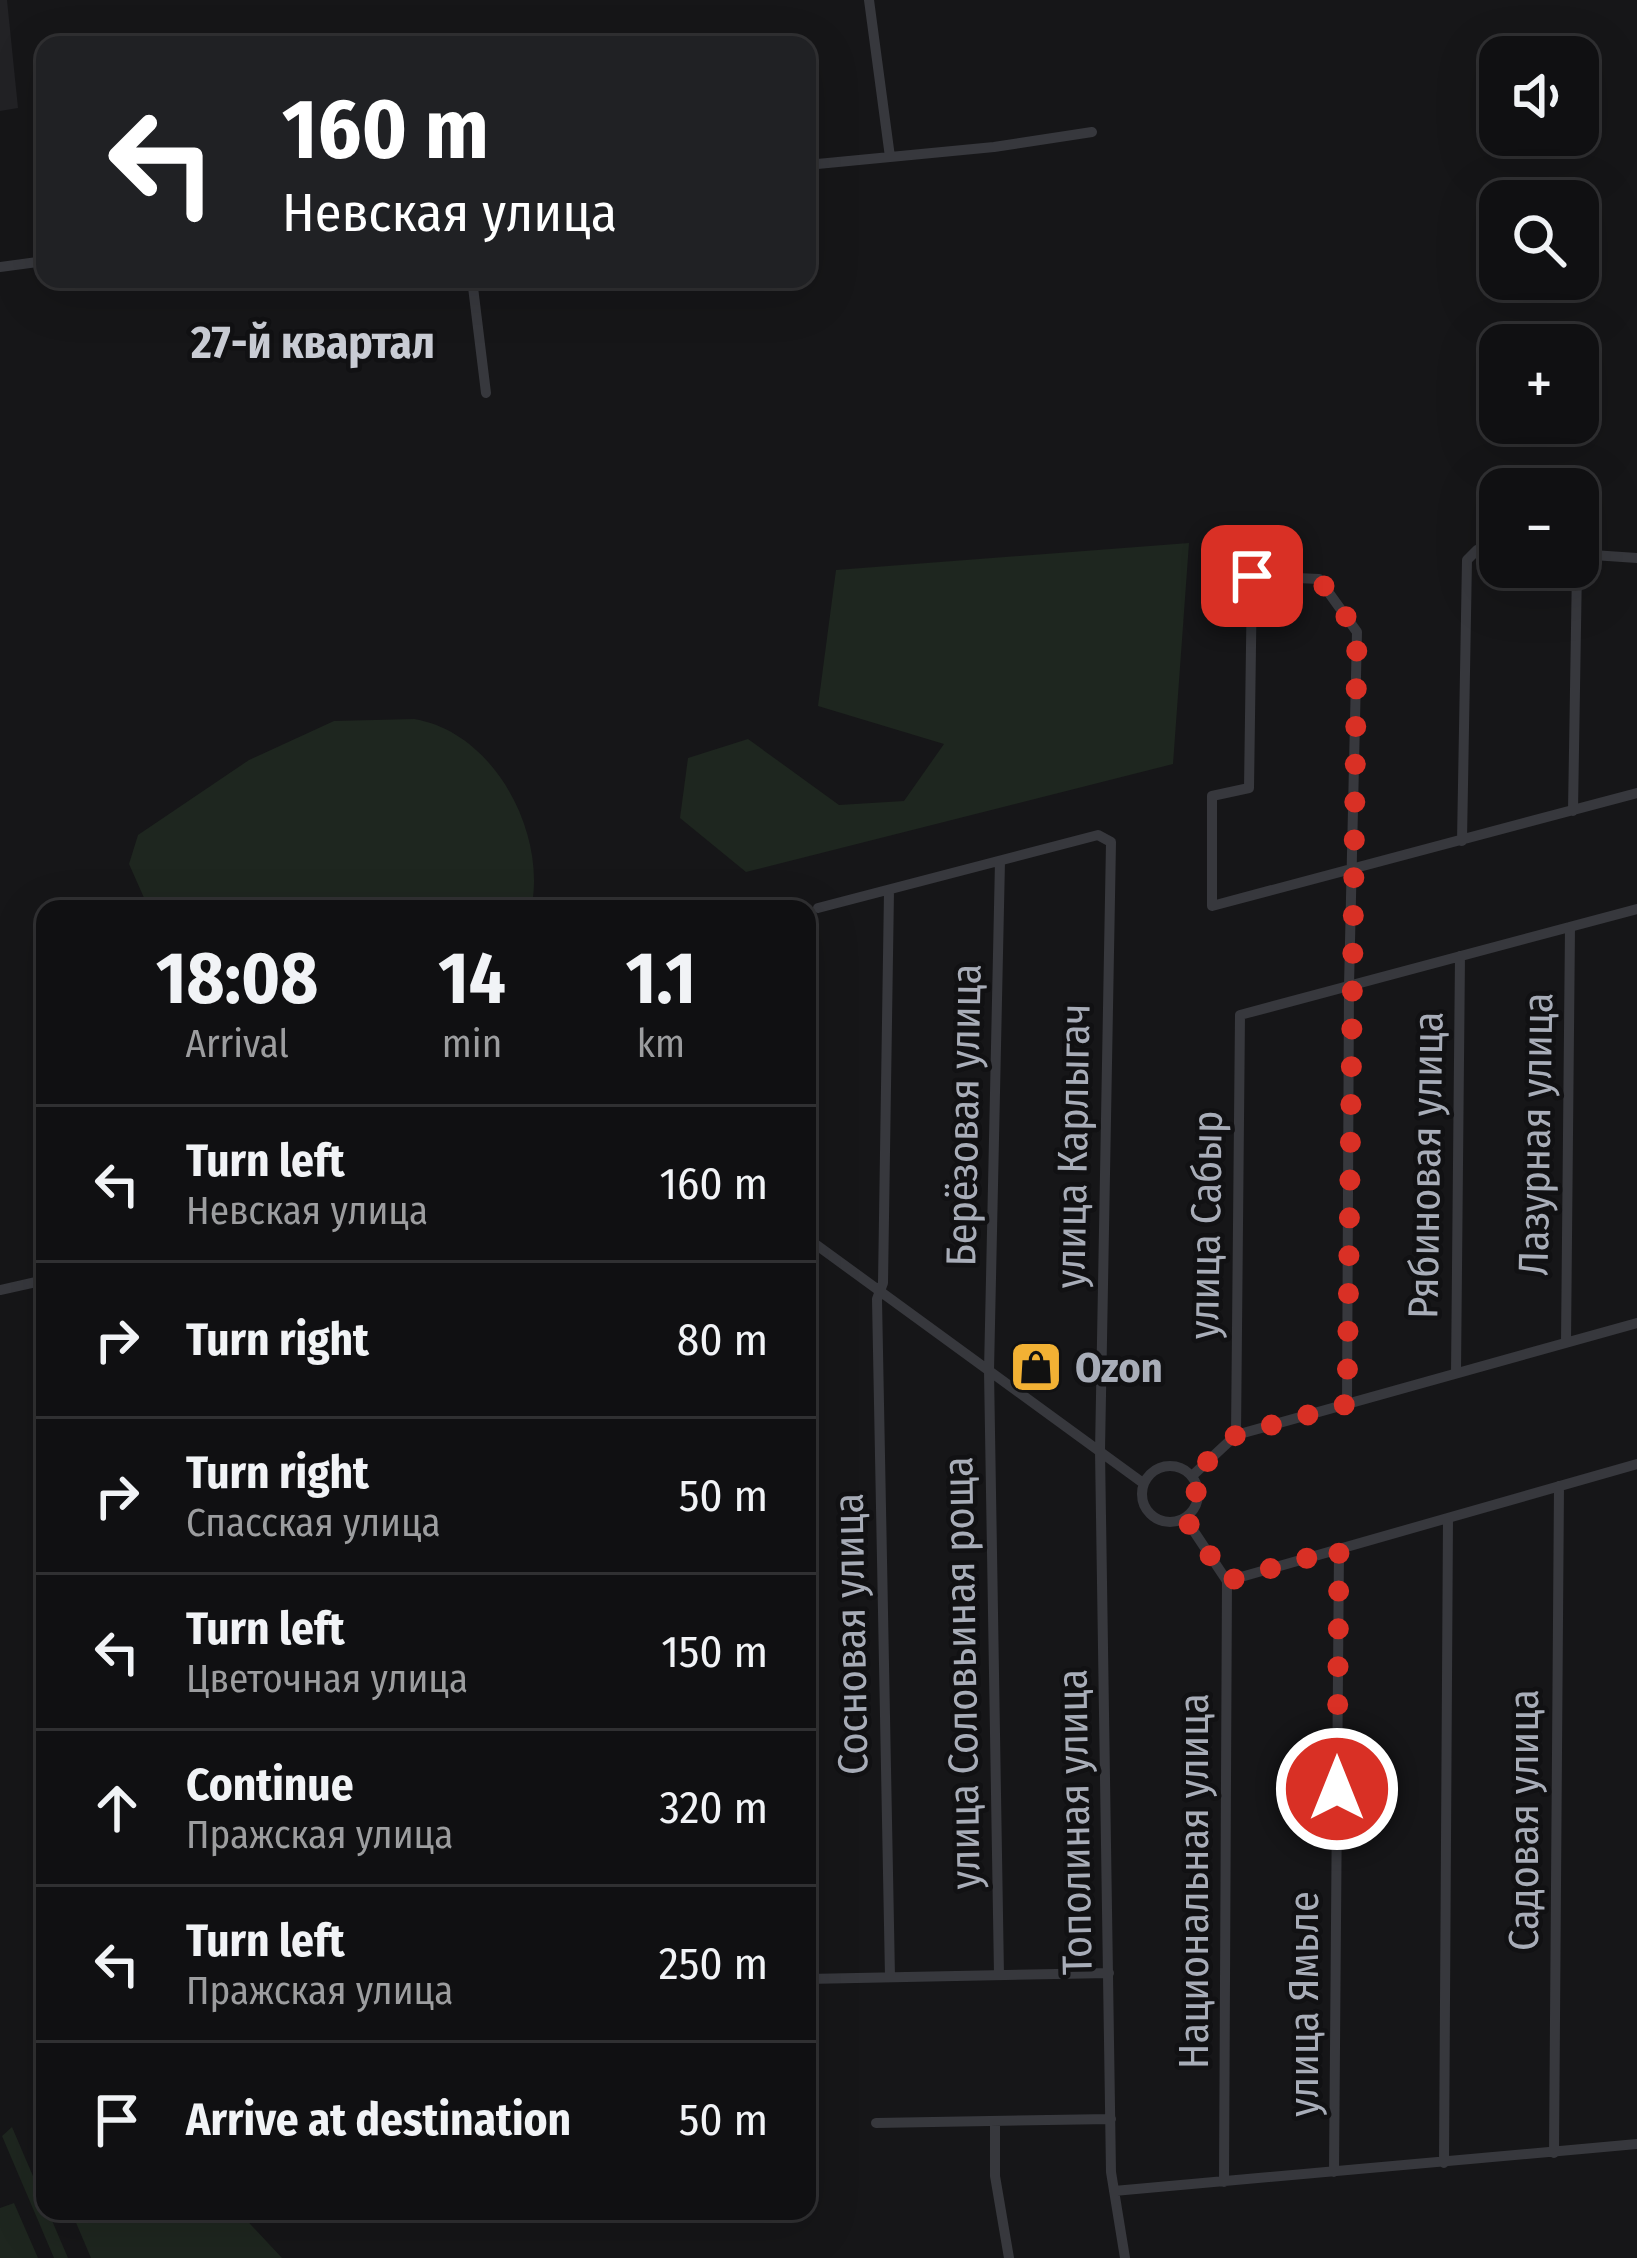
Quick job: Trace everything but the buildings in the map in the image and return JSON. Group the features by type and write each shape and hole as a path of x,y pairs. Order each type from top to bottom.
{"street":[{"path":"869,0 890,157"},
{"path":"816,164 1092,132"},
{"path":"0,267 36,262"},
{"path":"473,288 486,393"},
{"path":"1462,841 1470,554 1479,550"},
{"path":"1599,555 1637,558"},
{"path":"1347,1404 1349,986 1351,929 1352,871 1357,632 1319,579 1252,576 1249,788 1212,796 1212,906 1352,871 1637,793"},
{"path":"1573,811 1577,588"},
{"name":"улица Карлыгач","path":"1000,861 1098,835 1111,842 1100,1451"},
{"path":"818,908 1000,861"},
{"name":"Берёзовая улица","path":"989,1370 1000,861"},
{"name":"Сосновая улица","path":"889,891 880,1291 890,1977"},
{"path":"1349,986 1637,909"},
{"name":"Лазурная улица","path":"1566,1342 1570,927"},
{"name":"Рябиновая улица","path":"1456,1373 1460,956"},
{"name":"улица Сабыр","path":"1236,1435 1240,1015 1349,986"},
{"path":"816,1245 1143,1483"},
{"path":"0,1290 36,1282"},
{"path":"1192,1476 1236,1435 1637,1322"},
{"name":"улица Соловьиная роща","path":"989,1370 999,1975"},
{"name":"Тополиная улица","path":"1100,1451 1111,2119 1114,2191 1126,2258"},
{"path":"1185,1518 1227,1581 1637,1464"},
{"path":"1172,1465 1192,1476 1198,1499 1185,1518 1174,1522 1151,1516 1141,1495 1150,1473 1172,1465"},
{"name":"Садовая улица","path":"1554,2153 1559,1486"},
{"path":"1444,2163 1448,1518"},
{"name":"улица Ямьле","path":"1334,2172 1339,1549"},
{"name":"Национальная улица","path":"1224,2182 1227,1581"},
{"path":"816,1978 1109,1973"},
{"path":"876,2122 1111,2119"},
{"path":"995,2121 995,2176 1010,2258"},
{"path":"1114,2191 1637,2144"}],"shaded area":[{"path":"0,0 7,0 18,108 0,111"},
{"path":"1189,543 1173,764 746,872 680,818 688,758 748,739 839,805 904,801 944,744 818,706 836,570"},
{"path":"414,719 468,743 508,789 521,817 530,846 532,900 145,900 129,864 138,835 249,760 334,721"},
{"path":"12,2127 36,2183 36,2216 2,2136"},
{"path":"14,2203 38,2258 0,2258 0,2208"},
{"path":"38,2220 52,2220 68,2258 54,2258"},
{"path":"75,2220 246,2220 282,2258 91,2258"}],"place":[{"name":"Ozon","path":"1036,1367"}],"district":[{"name":"27-й квартал","path":"313,342"}],"route":[{"path":"1252,576 1319,579 1357,632 1347,1404 1236,1435 1192,1476 1198,1499 1185,1518 1227,1581 1339,1549 1337,1789"}]}
